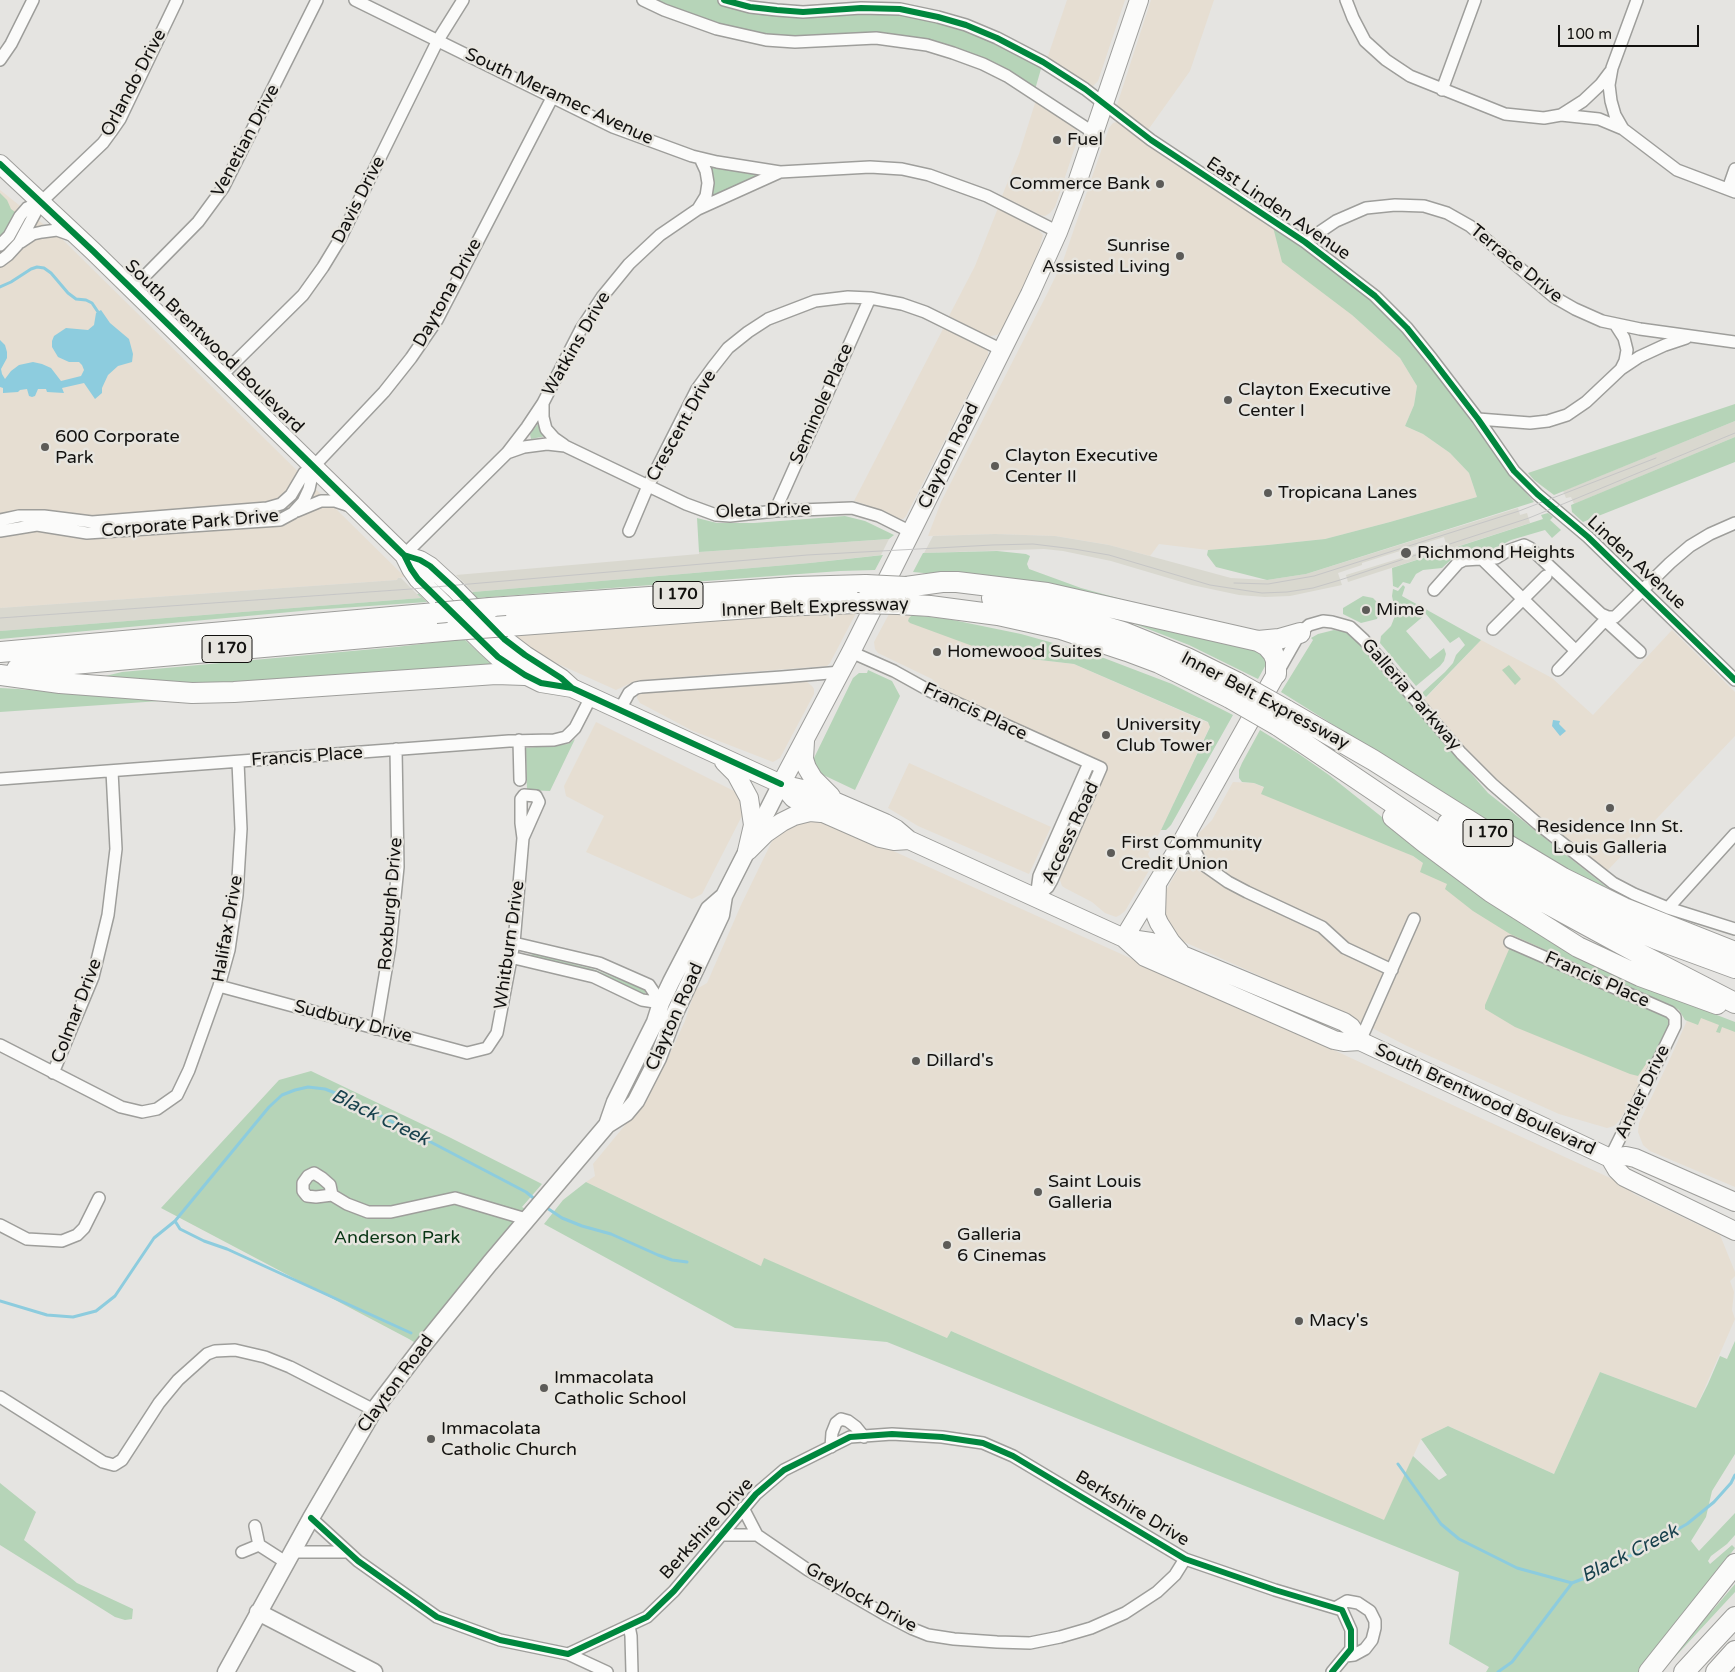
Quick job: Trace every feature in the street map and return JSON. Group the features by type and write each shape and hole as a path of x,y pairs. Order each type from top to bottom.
{"highway":[{"path":"902,596 942,582 957,582 1047,593 1258,641 1279,639 1300,633"},
{"name":"Inner Belt Expressway","path":"0,652 490,608 795,587 866,585 930,606 998,615 1061,629 1111,645 1234,690 1289,718 1343,742 1562,878 1624,908 1683,932"},
{"name":"Inner Belt Expressway","path":"0,670 454,630 777,606 857,604 902,596"},
{"path":"1258,641 1272,651 1276,660 1276,674"},
{"path":"0,675 60,683 192,693 234,692 496,674 525,675"},
{"path":"1289,718 1545,886 1628,928 1735,968"},
{"name":"Inner Belt Expressway","path":"1289,718 1342,769 1507,881 1581,923"},
{"path":"1342,769 1380,806 1424,842 1526,916 1578,947 1617,966 1673,989 1734,1008"},
{"path":"1581,923 1689,979 1734,1008"},
{"path":"1581,923 1668,958 1735,982"},
{"path":"1683,932 1735,946"},
{"path":"1683,932 1735,952"},
{"path":"1649,1672 1735,1564"},
{"path":"1684,1672 1735,1618"},
{"path":"1716,1672 1735,1651"}],"main road":[{"name":"Clayton Road","path":"226,1672 311,1518 374,1410 422,1347 528,1216 607,1125 626,1113 636,1101 658,1058 680,1001 721,915 724,896 841,672 1030,294 1058,232 1139,0"},
{"name":"South Brentwood Boulevard","path":"0,164 80,238 357,508 404,555 411,570 418,579 486,646 498,657 525,675 541,683 572,688 781,784 811,791 832,808 880,838 894,841 909,840 1124,938 1145,957 1334,1040 1344,1042 1360,1041 1610,1158 1626,1156 1635,1158 1735,1202"},
{"name":"South Brentwood Boulevard","path":"404,555 420,560 430,566 516,650 561,678 572,688"},
{"path":"1124,938 1171,860 1276,674"},
{"path":"747,851 782,822 794,816 832,808 813,778 804,759 806,738"},
{"path":"716,755 736,774 749,798 753,825 747,851"},
{"path":"1157,882 1156,916 1160,928 1184,955"},
{"name":"Clayton Road","path":"607,1125 615,1102 655,1022 661,1003 709,909 724,896"},
{"name":"South Brentwood Boulevard","path":"1124,938 1144,940 1184,955 1344,1022 1351,1027 1360,1041"},
{"name":"South Brentwood Boulevard","path":"1610,1158 1616,1170 1624,1177 1735,1231"},
{"path":"258,1612 374,1672"}],"street":[{"path":"0,60 11,44 33,0"},
{"name":"Orlando Drive","path":"41,202 103,143 120,119 177,0"},
{"name":"Venetian Drive","path":"132,289 198,222 223,188 317,0"},
{"name":"South Meramec Avenue","path":"355,0 612,127 700,158 780,172 870,167 902,169 929,175 980,193 1058,232"},
{"name":"Davis Drive","path":"221,376 303,295 323,267 340,239 438,40 463,0"},
{"path":"643,0 664,10 717,29 759,39 795,42 876,38 927,45 953,52 1007,76 1094,133"},
{"name":"East Linden Avenue","path":"724,0 750,7 803,12 871,8 900,10 938,17 982,32 1024,51 1085,90 1151,140 1305,242 1375,296 1407,328 1478,419 1514,471"},
{"path":"1346,0 1352,18 1366,41 1386,60 1410,76 1442,90 1505,114 1544,118 1561,115 1599,119 1623,129 1677,170 1731,191 1735,169"},
{"path":"1442,90 1475,0"},
{"path":"1623,129 1615,115 1609,85 1612,68 1637,0"},
{"path":"1561,115 1584,101 1601,84 1612,68"},
{"name":"Daytona Drive","path":"314,466 384,392 411,358 437,320 552,98"},
{"path":"698,209 706,196 708,183 706,171 700,158"},
{"name":"Watkins Drive","path":"404,555 508,452 528,428 581,329 602,297 635,258 660,235 698,209 780,172"},
{"path":"0,261 19,243 41,202"},
{"path":"0,246 9,236 20,216 27,208 41,202"},
{"name":"Terrace Drive","path":"1305,242 1336,221 1366,208 1395,205 1424,206 1447,212 1470,226 1554,297 1602,321 1690,337 1718,338 1735,342"},
{"path":"19,243 33,234 57,230 80,238"},
{"name":"Crescent Drive","path":"629,530 648,486 712,367 728,348 768,319 814,301 848,297 870,298 902,304 925,312 1002,350"},
{"name":"Seminole Place","path":"775,511 870,298"},
{"path":"1615,324 1624,338 1627,350 1621,369"},
{"path":"1478,419 1530,423 1548,421 1567,414 1586,402 1621,369 1639,357 1665,345 1690,337"},
{"name":"Oleta Drive","path":"543,403 543,417 546,429 565,446 686,504 716,515 730,516 775,511 852,508 878,516 911,532"},
{"name":"Oleta Drive","path":"508,452 547,444 565,446"},
{"name":"Corporate Park Drive","path":"0,532 23,526 37,525 87,533 280,520 293,513 303,502 309,489 314,466"},
{"name":"Corporate Park Drive","path":"0,520 18,516 44,516 92,522 267,508 282,504 291,495 304,473 314,466"},
{"name":"Linden Avenue","path":"1514,471 1537,494 1588,537 1735,680"},
{"path":"293,513 321,501 336,501 357,508"},
{"path":"1558,670 1606,619 1615,617 1690,546 1710,534 1735,523"},
{"path":"1434,590 1458,563 1464,560 1496,558 1518,546 1524,545 1530,548 1640,652"},
{"path":"1482,559 1576,651"},
{"path":"1493,629 1546,576"},
{"name":"Galleria Parkway","path":"1300,633 1309,626 1322,621 1341,624 1356,632 1461,753 1492,784 1538,824 1613,883 1668,908 1735,929"},
{"path":"1276,674 1300,633"},
{"name":"Francis Place","path":"851,652 894,671 930,691 1101,768"},
{"path":"620,711 629,694 636,688 641,687 841,672"},
{"name":"Francis Place","path":"0,779 519,740 554,740 566,737 575,728 591,697"},
{"path":"519,740 520,780"},
{"name":"Roxburgh Drive","path":"376,1028 390,946 398,866 396,749"},
{"name":"Halifax Drive","path":"54,1073 120,1107 142,1112 158,1109 177,1096 189,1070 220,986 229,950 237,895 241,829 238,762"},
{"name":"Access Road","path":"1036,898 1039,876 1089,763"},
{"name":"Access Road","path":"1036,898 1048,887 1052,880 1101,768"},
{"name":"Colmar Drive","path":"54,1073 92,977 108,915 116,849 112,771"},
{"name":"Whitburn Drive","path":"487,1048 497,1033 514,943 523,838 520,816 522,796 536,796 539,802 523,838"},
{"path":"1189,828 1194,849 1201,863"},
{"path":"1668,908 1735,834"},
{"path":"1171,860 1187,860 1201,863 1228,882 1322,927 1345,948 1392,970"},
{"path":"1360,1041 1414,919"},
{"name":"Francis Place","path":"1510,942 1670,1012 1675,1017 1675,1026"},
{"path":"514,943 599,963 649,985 661,1003"},
{"path":"510,957 594,977 642,1000 661,1003"},
{"name":"Sudbury Drive","path":"220,986 467,1053 487,1048"},
{"name":"Antler Drive","path":"1610,1158 1675,1026"},
{"path":"0,1045 54,1073"},
{"path":"332,1195 347,1204 368,1212 391,1212 455,1198 528,1216"},
{"path":"0,1225 27,1238 62,1240 77,1235 84,1228 99,1198"},
{"path":"0,1397 103,1462 114,1466 122,1460 158,1403 178,1380 206,1354 215,1351 235,1350 265,1357 290,1367 374,1410"},
{"path":"831,1447 834,1428 841,1419 848,1421 856,1427 864,1437"},
{"name":"Berkshire Drive","path":"568,1654 647,1617 674,1591 756,1494 784,1470 850,1437 905,1435 942,1437 983,1443 1013,1456 1185,1559 1274,1590 1338,1609 1347,1600 1358,1603 1370,1611 1375,1621 1375,1628 1372,1640 1366,1649 1354,1655 1346,1656"},
{"name":"Greylock Drive","path":"743,1508 757,1535 808,1570 886,1616 913,1629 937,1636 1030,1643 1091,1628 1125,1613 1157,1592 1175,1575 1185,1559"},
{"path":"311,1518 348,1552 437,1618 500,1640 568,1654 607,1672"},
{"path":"255,1526 259,1545"},
{"name":"Berkshire Drive","path":"720,1535 757,1535"},
{"path":"242,1552 259,1545 290,1557 348,1552"},
{"path":"1332,1672 1351,1649 1351,1630 1338,1609"},
{"path":"629,1626 632,1672"}],"shaded area":[{"path":"1067,0 1125,0 1098,81 1092,87 1047,59"},
{"path":"1151,0 1214,0 1190,71 1148,130 1118,108 1117,105"},
{"path":"1036,100 1078,128 1080,132 1055,207 1045,216 1002,196 1019,154"},
{"path":"1117,122 1155,150 1273,227 1352,315 1400,358 1417,386 1414,405 1405,426 1423,434 1450,453 1469,473 1477,497 1325,539 1208,550 1159,544 1150,556 1109,545 1055,536 995,534 928,536 941,502 1063,261 1109,128 1113,123"},
{"path":"0,190 62,239 405,577 398,578 397,580 0,608"},
{"path":"998,208 1035,226 1043,235 1038,253 1001,331 997,335 991,336 985,335 949,316 975,266"},
{"path":"944,327 986,348 988,355 906,516 903,519 894,518 854,501"},
{"path":"1735,421 1735,437 1574,504 1571,497 1566,498 1563,491"},
{"path":"1518,508 1520,515 1527,513 1530,523 1348,582 1346,575 1446,544 1444,537 1362,563 1362,565 1338,573 1342,585 1290,596 1239,595 1192,585 1111,561 1063,551 1044,549 924,553 933,536 995,534 1055,536 1109,545 1231,578 1267,580 1306,574"},
{"path":"889,539 881,555 810,563 473,592 456,575 699,554 699,552"},
{"path":"401,578 421,598 0,631 0,608 397,580"},
{"path":"856,613 827,666 643,680 633,682 616,690 536,654 512,635 763,617"},
{"path":"889,614 912,615 909,618 997,655 1074,664 1211,724 1148,854 1152,862 1151,867 1125,911 1120,915 1116,917 1105,913 1092,902 1062,886 1060,880 1060,876 1107,766 984,713 942,689 932,679 878,653 874,642"},
{"path":"1672,630 1735,692 1735,736 1607,871 1501,786 1479,765 1423,701 1481,640 1552,678 1593,715"},
{"path":"807,682 814,689 814,694 780,758 773,762 693,731 640,703 637,698 637,695 640,693 647,692"},
{"path":"596,722 740,794 745,810 702,894 692,899 586,852 604,816 566,796 564,786"},
{"path":"909,763 1051,827 1029,874 918,826 888,808"},
{"path":"1233,782 1254,783 1413,856 1487,910 1629,981 1680,1002 1650,1070 1619,1121 1614,1126 1607,1128 1559,1114 1407,1046 1345,1014 1180,940 1172,934 1161,907 1165,892 1199,833 1212,820"},
{"name":"Saint Louis Galleria","path":"815,820 838,826 1338,1052 1621,1183 1634,1194 1720,1235 1735,1272 1735,1276 1730,1281 1734,1292 1732,1310 1735,1319 1696,1408 1600,1372 1554,1474 1448,1426 1421,1439 1384,1521 951,1331 947,1338 765,1259 761,1266 586,1182 595,1176 593,1164 630,1119 666,1062 685,1021 695,990 707,983 741,905 773,839 780,831 802,821"},
{"path":"1693,1007 1735,1026 1735,1187 1650,1151 1643,1145 1638,1132 1639,1123"}],"green space":[{"path":"643,0 724,0 830,10 938,17 1043,62 1034,93 1007,76 900,41 766,40"},
{"path":"714,167 755,174 756,177 713,195 710,169"},
{"path":"0,193 15,212 8,229 0,237"},
{"path":"1273,227 1343,277 1378,307 1400,330 1443,383 1508,472 1534,502 1306,574 1267,580 1216,567 1207,555 1208,550 1325,539 1477,497 1469,473 1450,453 1423,434 1405,426 1414,405 1417,386 1400,358 1352,315 1282,262"},
{"path":"1735,404 1735,421 1554,495 1528,473"},
{"path":"540,424 546,436 531,439 530,434"},
{"path":"1735,437 1735,462 1583,522 1572,512 1571,505"},
{"path":"1548,513 1553,517 1550,520 1561,530 1552,538 1545,530 1511,540 1494,549 1454,557 1442,568 1423,570 1416,574 1410,584 1403,582 1398,588 1393,586 1392,568 1543,519 1541,515"},
{"path":"845,516 865,521 894,535 889,539 699,552 697,518 717,523 754,523"},
{"path":"997,551 1026,554 1030,556 1027,564 1029,569 1081,588 1136,603 1135,606 1008,581 913,572 923,553"},
{"path":"883,555 875,570 477,598 472,593 810,563"},
{"path":"1403,585 1405,587 1402,596 1481,640 1426,697 1423,692 1445,672 1465,645 1459,637 1450,643 1426,614 1406,631 1430,659 1444,648 1446,654 1440,666 1416,686 1380,643 1381,636 1391,626 1395,616 1392,596 1393,589 1398,591"},
{"path":"417,594 427,602 312,610 0,639 0,631 421,598"},
{"path":"1363,596 1373,598 1378,603 1380,610 1377,619 1361,623 1343,614 1343,608"},
{"path":"1093,614 1259,648 1269,659 1258,679 1189,645 1132,623"},
{"path":"912,615 948,619 1021,634 1096,655 1172,684 1233,715 1171,825 1166,830 1161,830 1210,727 1208,722 1074,664 997,655 910,623 908,621"},
{"path":"1334,630 1346,632 1355,638 1488,793 1614,893 1554,863 1281,692 1313,640 1311,638"},
{"path":"464,639 498,670 213,689 97,678 122,672"},
{"path":"1509,665 1521,679 1515,685 1502,670"},
{"path":"868,670 892,681 900,696 855,790 817,772 813,763 853,678 859,673 867,673"},
{"path":"0,688 18,689 160,701 0,712"},
{"path":"1260,730 1329,775 1407,837 1629,981 1735,1022 1735,1032 1722,1027 1720,1033 1716,1032 1719,1025 1701,1018 1698,1025 1685,1020 1679,1010 1672,1006 1510,934 1473,911 1445,889 1447,884 1420,872 1423,863 1413,856 1261,794 1264,787 1254,783 1242,782 1239,778 1239,770"},
{"path":"575,739 550,791 527,790 526,748 568,744"},
{"path":"1510,947 1670,1018 1670,1025 1652,1064 1646,1064 1638,1076 1630,1074 1515,1027 1485,1009"},
{"path":"534,954 593,969 641,988 645,991 646,996 529,959 529,955"},
{"name":"Anderson Park","path":"311,1071 542,1184 522,1207 532,1213 422,1347 161,1208 279,1080"},
{"path":"586,1182 761,1266 764,1258 947,1338 951,1331 1384,1520 1413,1456 1439,1480 1447,1475 1421,1439 1448,1426 1554,1474 1600,1372 1696,1408 1720,1356 1727,1359 1735,1341 1735,1454 1712,1491 1706,1517 1691,1541 1699,1551 1735,1513 1735,1535 1727,1544 1711,1556 1708,1561 1710,1564 1732,1545 1735,1548 1639,1672 1486,1672 1489,1667 1449,1644 1459,1572 887,1342 735,1328 544,1224 563,1200"},
{"path":"0,1483 36,1512 24,1540 77,1583 133,1609 132,1619 125,1620 115,1617 0,1545"},
{"path":"1735,1584 1735,1592 1661,1672 1707,1612 1712,1611"}],"water":[{"path":"101,310 110,323 129,339 133,354 132,362 118,366 108,375 102,388 102,393 95,399 84,383 62,388 64,393 47,392 46,389 38,389 35,396 32,397 29,396 27,389 3,393 3,388 0,387 0,340 5,345 7,352 7,358 1,369 5,379 19,365 33,362 51,368 61,381 81,376 84,370 82,365 79,362 69,362 58,357 52,347 52,341 54,336 66,328 88,330 94,325 96,313"},
{"path":"1553,720 1560,721 1559,724 1566,731 1560,736 1552,726"}],"waterway":[{"path":"0,287 31,269 37,267 44,268 51,273 68,293 76,299 92,303 98,312"},
{"name":"Black Creek","path":"0,1301 47,1315 73,1317 96,1311 115,1296 154,1238 175,1221 269,1107 282,1095 308,1087 325,1089 343,1096 526,1192 537,1201"},
{"name":"Black Creek","path":"544,1206 562,1218 582,1226 611,1234 672,1260 687,1262"},
{"path":"175,1221 180,1229 204,1241 227,1249 411,1333"},
{"name":"Black Creek","path":"1398,1464 1441,1524 1459,1539 1517,1568 1572,1583 1603,1571 1687,1524 1714,1502 1731,1483 1735,1475"},
{"path":"1498,1672 1512,1662 1572,1583"}],"tram line":[{"path":"0,618 411,589 807,555 1033,544 1109,555 1210,585 1262,593 1287,592 1313,588 1340,580 1529,518 1735,433"},
{"path":"1234,583 1268,584 1314,576 1519,511 1656,458"}],"cycle path":[{"path":"724,0 750,7 777,10 803,12 861,8 900,9 938,17 966,25 997,38 1043,62 1085,89 1151,140 1305,242 1375,296 1407,328 1432,359 1478,419 1514,471 1537,494 1588,537 1735,680"},
{"path":"0,164 93,251 404,555 418,579 498,657 541,683 572,688 781,784"},
{"path":"404,555 420,560 430,566 504,639 561,678 572,688"},
{"path":"311,1518 358,1561 437,1617 500,1640 568,1654 647,1617 674,1591 756,1494 784,1470 850,1437 892,1434 942,1437 983,1443 1013,1456 1185,1559 1275,1590 1342,1610 1351,1630 1351,1649 1332,1672"}],"place":[{"name":"Fuel","path":"1057,140"},
{"name":"Commerce Bank","path":"1160,184"},
{"name":"Sunrise Assisted Living","path":"1180,256"},
{"name":"Clayton Executive Center I","path":"1228,400"},
{"name":"600 Corporate Park","path":"45,447"},
{"name":"Clayton Executive Center II","path":"995,466"},
{"name":"Tropicana Lanes","path":"1268,493"},
{"name":"Richmond Heights","path":"1406,553"},
{"name":"Mime","path":"1366,610"},
{"name":"Homewood Suites","path":"937,652"},
{"name":"University Club Tower","path":"1106,735"},
{"name":"Residence Inn St. Louis Galleria","path":"1610,808"},
{"name":"First Community Credit Union","path":"1111,853"},
{"name":"Dillard's","path":"916,1061"},
{"name":"Saint Louis Galleria","path":"1038,1192"},
{"name":"Galleria 6 Cinemas","path":"947,1245"},
{"name":"Macy's","path":"1299,1321"},
{"name":"Immacolata Catholic School","path":"544,1388"},
{"name":"Immacolata Catholic Church","path":"431,1439"}]}
